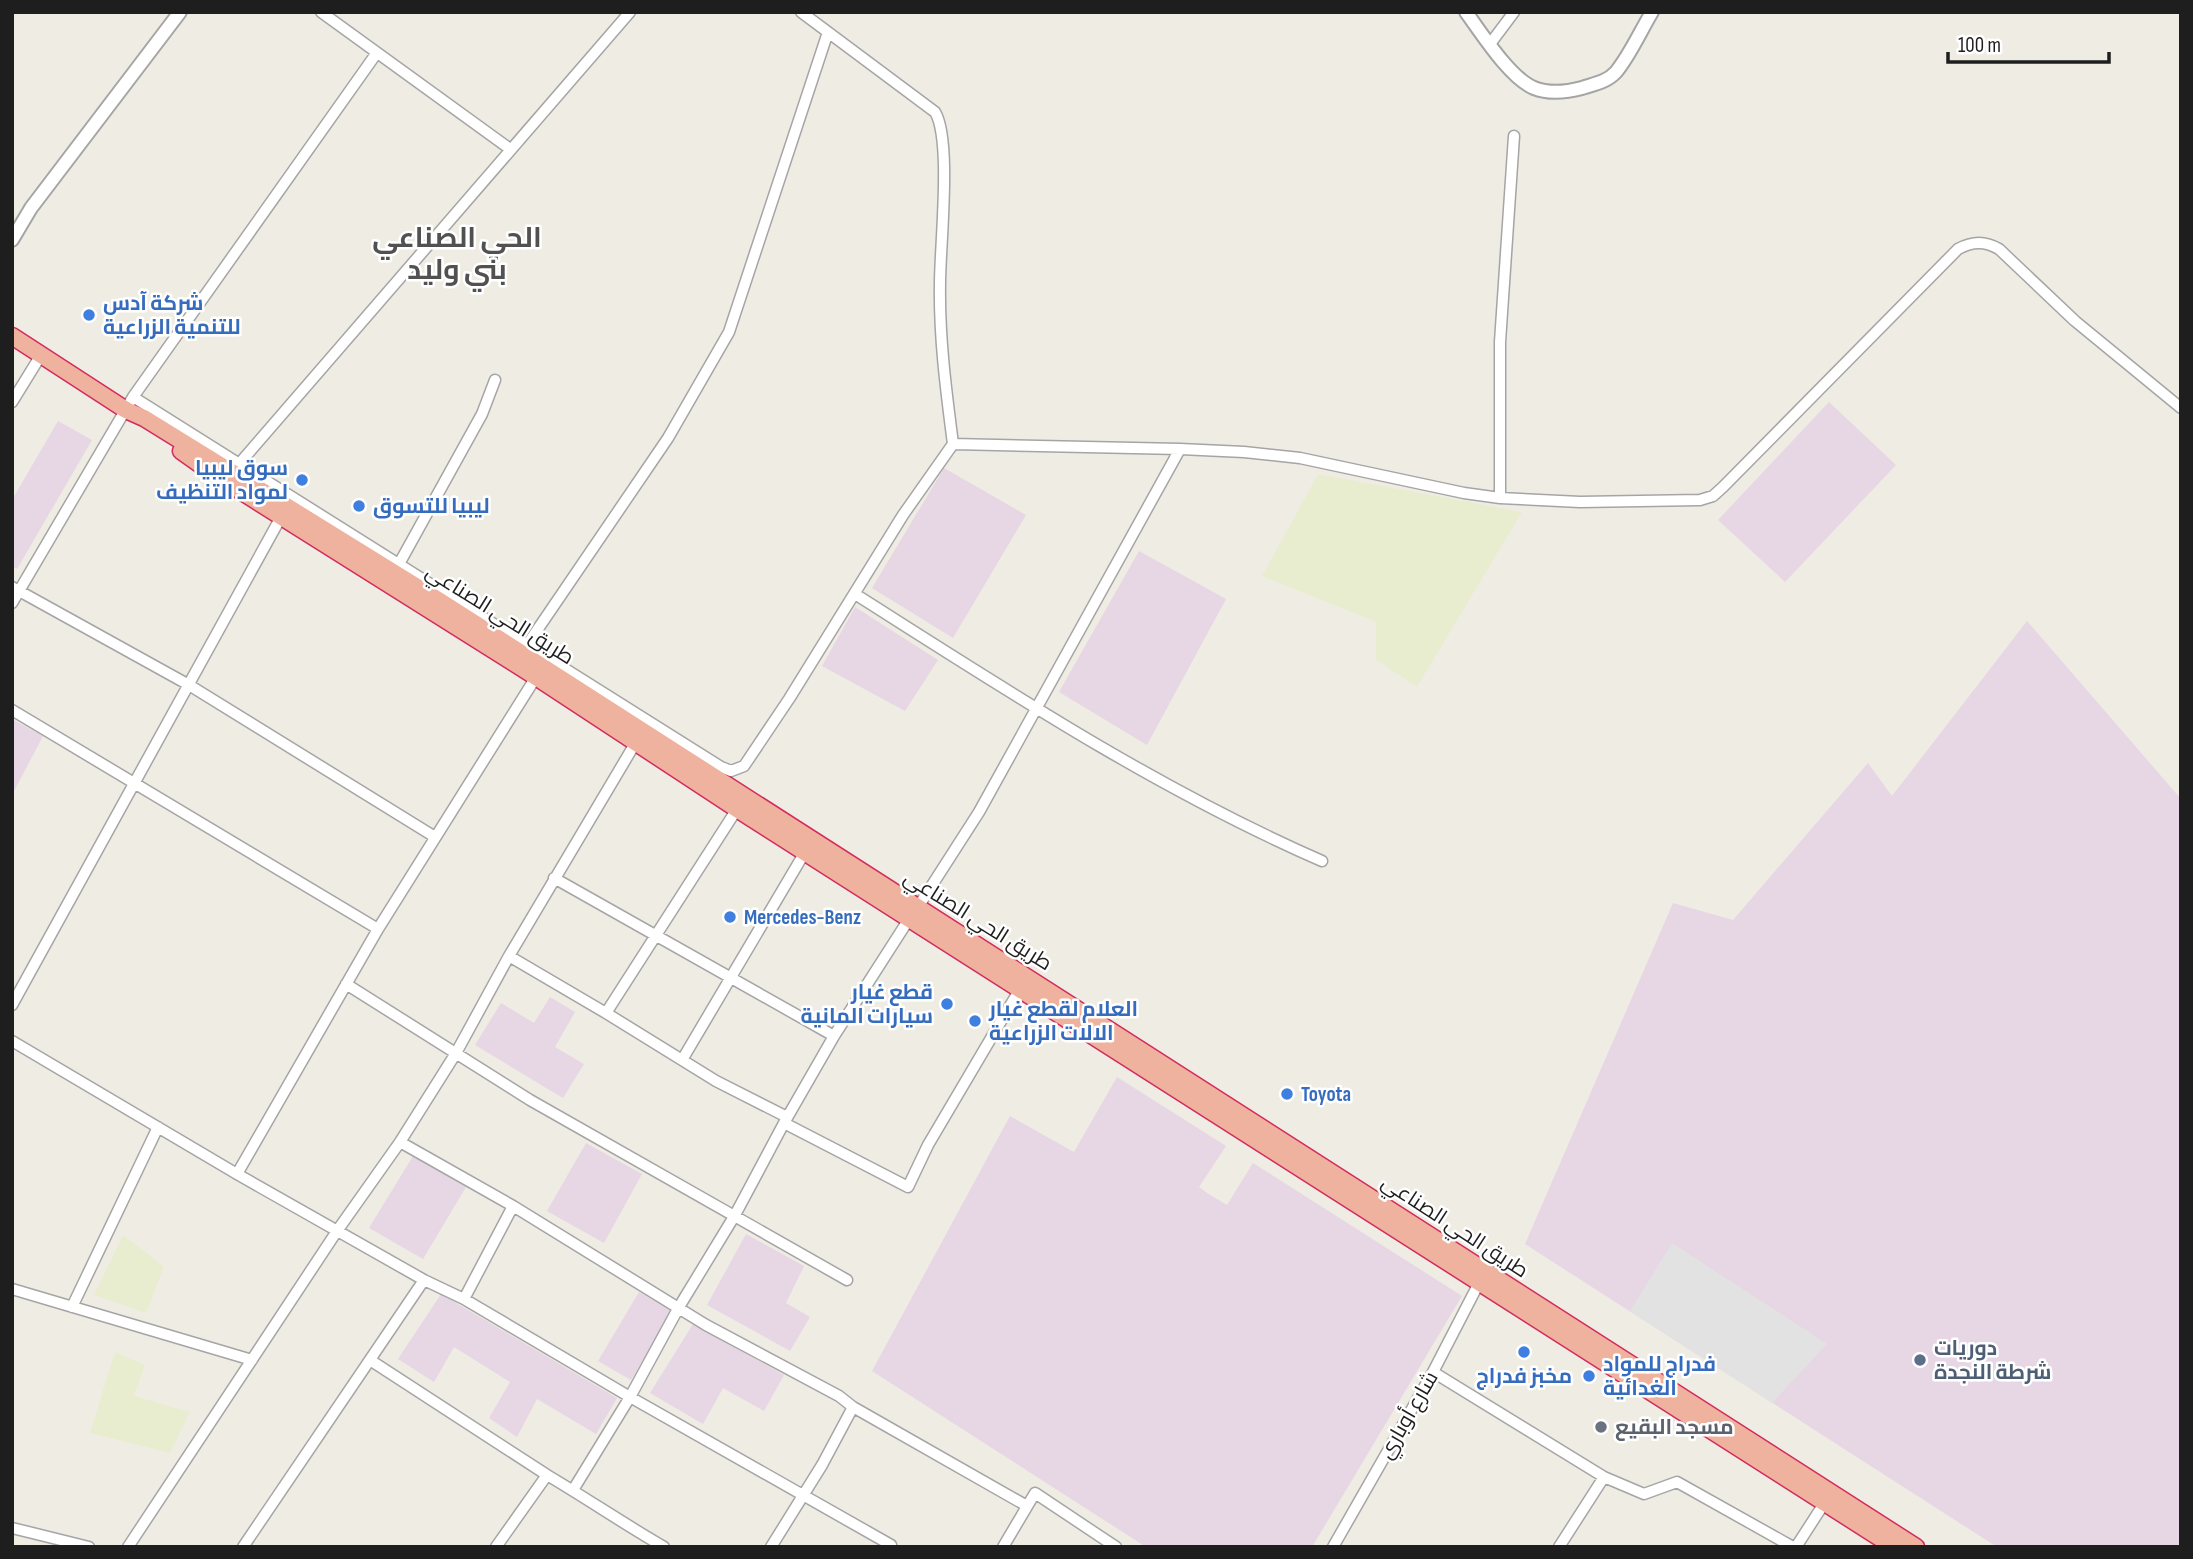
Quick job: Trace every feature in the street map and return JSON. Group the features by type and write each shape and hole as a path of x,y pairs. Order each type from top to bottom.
{"highway":[{"name":"طريق الحي الصناعي","path":"12,336 130,404 148,420 294,509 731,786 914,913 1916,1547"},
{"path":"130,404 140,423 212,473 536,677 805,852 914,913 1020,989 1894,1547"}],"street":[{"path":"12,240 31,208 180,12"},
{"path":"321,12 510,149"},
{"path":"239,464 630,12"},
{"path":"731,786 789,699 902,514 953,444 943,361 940,284 943,166 940,121 935,112 801,12"},
{"path":"1466,12 1517,75 1534,88 1545,91 1573,90 1609,79 1652,12"},
{"path":"1490,44 1514,12"},
{"path":"527,645 668,438 729,332 828,32"},
{"path":"12,603 16,589 130,404 376,54"},
{"path":"1500,498 1500,342 1514,136"},
{"path":"953,444 1244,452 1300,458 1464,493 1500,498 1580,502 1690,502 1713,496 1723,487 1958,248 1974,242 1991,244 1999,249 2083,328 2181,408"},
{"path":"12,402 41,355"},
{"path":"398,564 482,414 495,380"},
{"path":"130,404 239,464 725,769 736,770 744,766"},
{"path":"573,1490 735,1215 834,1036 979,812 1180,449"},
{"path":"12,1004 281,517"},
{"path":"16,589 189,685 435,836"},
{"path":"855,594 1036,708 1169,785 1257,833 1322,861"},
{"path":"237,1174 378,929 536,677"},
{"path":"12,710 378,929"},
{"path":"128,1547 337,1231 400,1142 456,1053 554,878 636,742"},
{"path":"607,1013 737,809"},
{"path":"682,1060 805,852"},
{"path":"554,878 834,1036"},
{"path":"509,956 716,1081 908,1187 928,1145 1020,989"},
{"path":"346,984 530,1100 847,1280"},
{"path":"12,1041 237,1174 424,1280 464,1299 891,1545 890,1547"},
{"path":"72,1307 158,1127"},
{"path":"400,1142 513,1206 765,1358 839,1396 853,1407 1027,1506"},
{"path":"464,1299 513,1206"},
{"path":"243,1547 424,1280"},
{"name":"شارع أوباري","path":"1333,1547 1433,1372 1480,1281"},
{"path":"12,1289 252,1360"},
{"path":"370,1360 614,1519 664,1547"},
{"path":"1433,1372 1604,1477 1644,1494 1676,1482 1795,1547 1825,1502"},
{"path":"771,1547 804,1496 853,1407"},
{"path":"496,1547 547,1475"},
{"path":"1559,1547 1604,1477"},
{"path":"1003,1547 1035,1493 1116,1547"},
{"path":"12,1528 89,1547"}],"shaded area":[{"path":"1829,402 1896,465 1785,582 1718,520"},
{"path":"58,421 92,440 17,569 12,566 12,500"},
{"path":"944,468 1026,515 953,638 872,588"},
{"path":"1139,551 1226,599 1147,745 1059,692"},
{"path":"855,607 938,660 905,711 822,666"},
{"path":"2027,621 2181,799 2181,1547 1997,1547 1525,1244 1673,903 1733,920 1868,763 1892,796"},
{"path":"12,719 43,736 12,795"},
{"path":"550,997 575,1012 555,1047 584,1064 563,1098 475,1045 501,1003 534,1023"},
{"path":"1117,1077 1226,1146 1199,1187 1207,1193 1227,1205 1253,1163 1462,1296 1312,1547 1146,1547 872,1371 1010,1116 1074,1152"},
{"path":"586,1143 642,1174 604,1243 547,1211"},
{"path":"413,1156 466,1187 423,1259 369,1228"},
{"path":"746,1234 804,1266 786,1303 810,1317 790,1351 707,1305"},
{"path":"1672,1243 1827,1344 1772,1403 1630,1311"},
{"path":"639,1292 672,1311 631,1380 598,1361"},
{"path":"441,1294 617,1398 596,1434 537,1399 517,1437 489,1418 510,1382 454,1347 434,1382 398,1359"},
{"path":"693,1324 784,1375 764,1411 723,1388 703,1424 650,1393"}],"green space":[{"path":"1318,474 1522,512 1417,687 1376,660 1376,622 1262,576"},
{"path":"123,1235 164,1267 146,1313 94,1295"},
{"path":"115,1352 145,1365 134,1396 190,1412 170,1453 90,1433"}],"place":[{"name":"شركة آدس للتنمية الزراعية","path":"89,315"},
{"name":"سوق ليبيا لمواد التنظيف","path":"302,480"},
{"name":"ليبيا للتسوق","path":"359,506"},
{"name":"Mercedes-Benz","path":"730,917"},
{"name":"قطع غيار سيارات المانية","path":"947,1004"},
{"name":"العلام لقطع غيار الالات الزراعية","path":"975,1021"},
{"name":"Toyota","path":"1287,1094"},
{"name":"مخبز فدراج","path":"1524,1352"},
{"name":"دوريات شرطة النجدة","path":"1920,1360"},
{"name":"فدراج للمواد الغدائية","path":"1589,1376"},
{"name":"مسجد البقيع","path":"1601,1427"}],"district":[{"name":"الحي الصناعي بني وليد","path":"457,253"}]}
